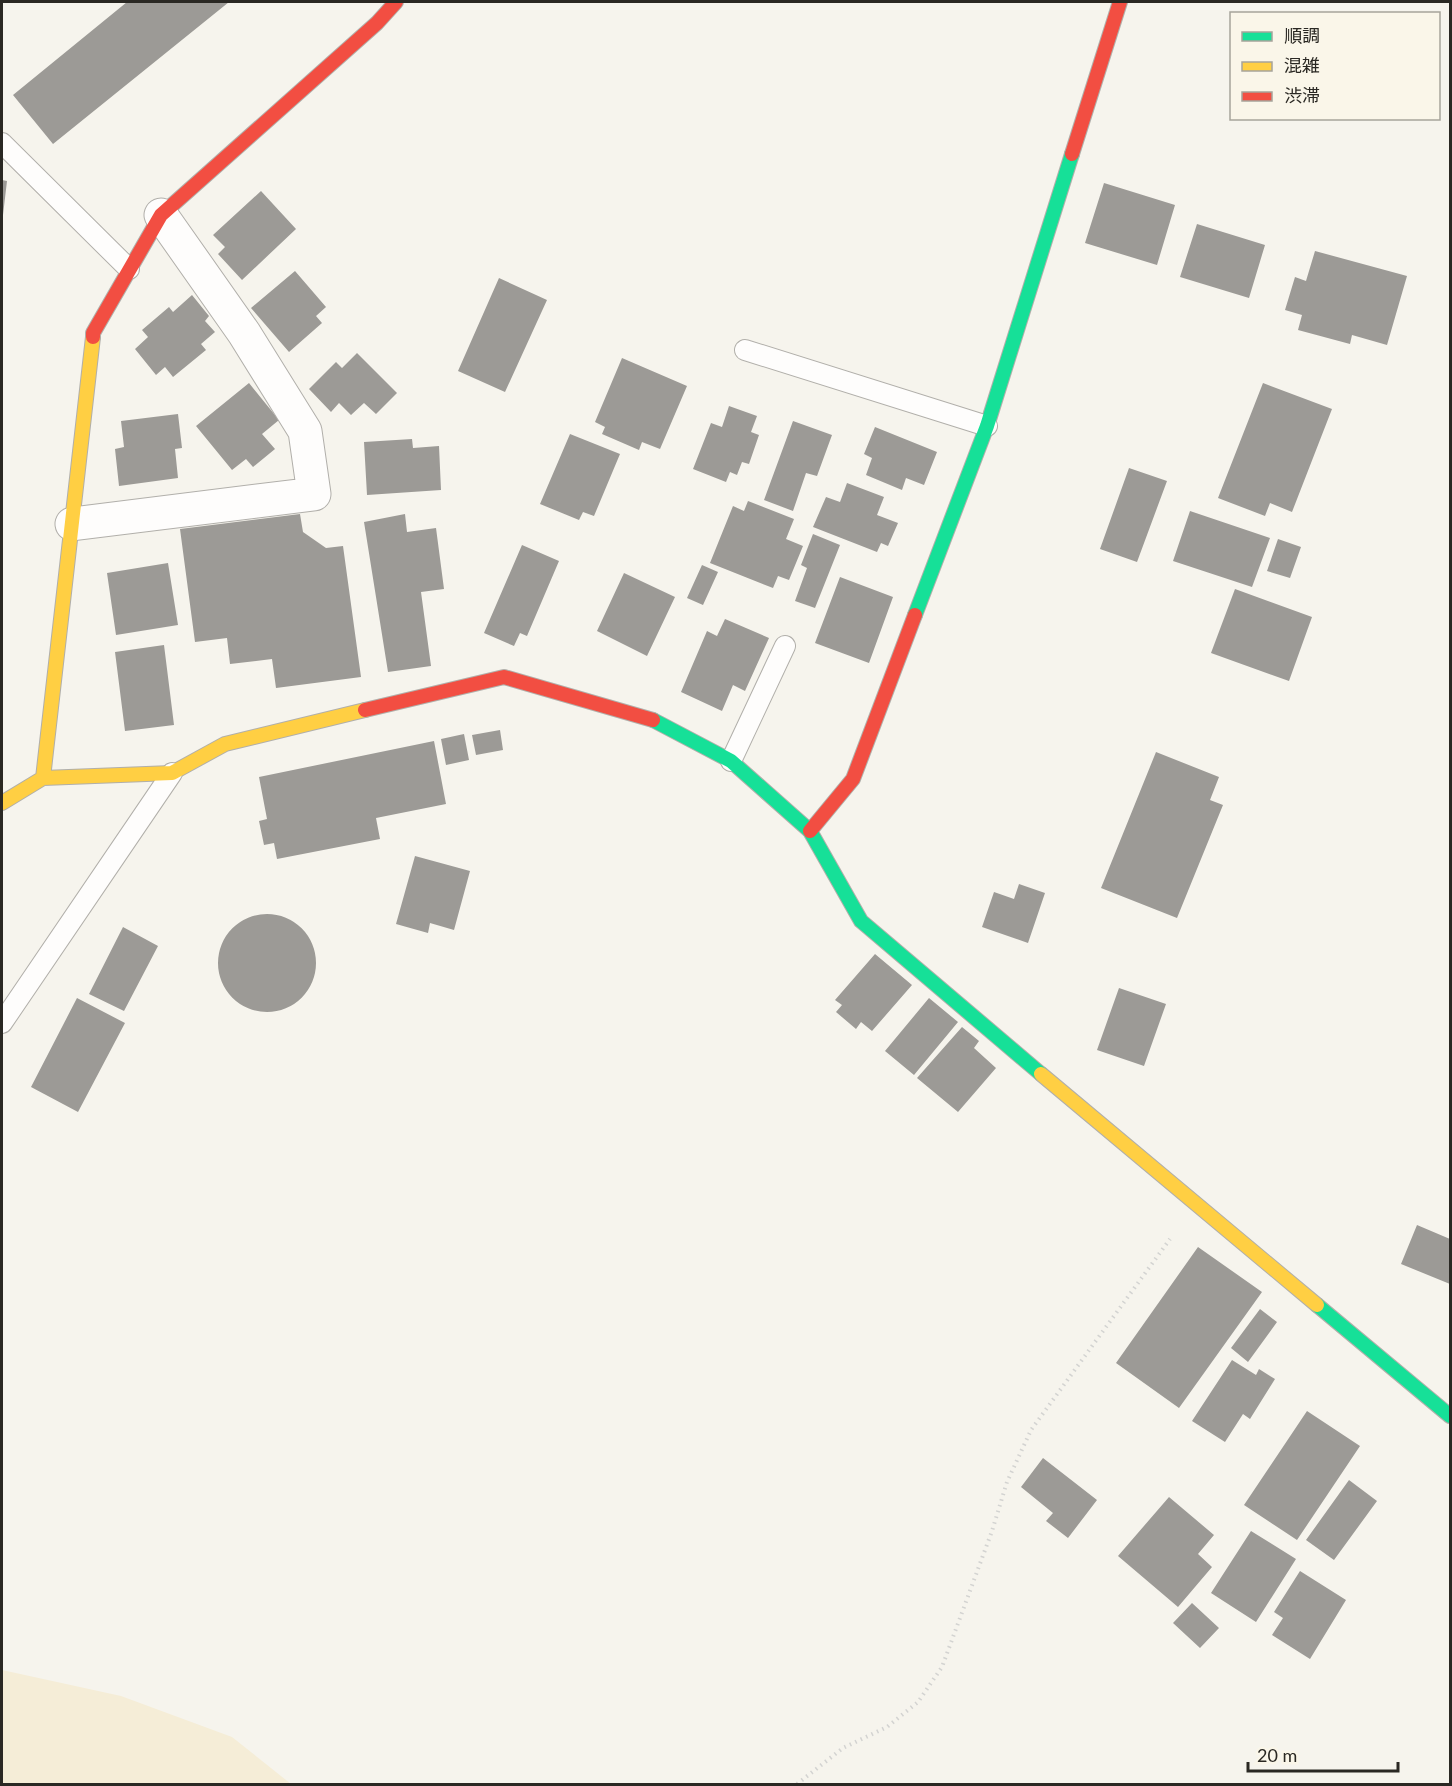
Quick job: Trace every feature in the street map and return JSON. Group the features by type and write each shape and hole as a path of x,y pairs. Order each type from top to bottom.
{"street":[{"path":"43,778 93,333 161,215 377,23 396,2"},
{"path":"810,831 853,779 987,426 1120,2"},
{"path":"72,524 314,494 305,431 244,333 161,215"},
{"path":"2,803 43,778 172,773 225,744 504,677 647,717 731,761 810,831 861,921 1450,1416"}],"lane":[{"path":"2,143 129,270"},
{"path":"745,350 987,426"},
{"path":"731,761 785,646"},
{"path":"2,1023 172,773"}],"path":[{"path":"797,1785 843,1748 887,1727 918,1702 924,1694 942,1666 992,1531 1007,1482 1031,1430 1196,1204"}],"shaded area":[{"path":"2,1670 121,1696 232,1737 291,1784 2,1784"}],"building":[{"path":"127,2 229,2 53,144 13,95"},
{"path":"2,180 7,181 3,215 2,215"},
{"path":"1104,183 1175,205 1157,265 1085,243"},
{"path":"261,191 296,229 242,280 218,254 225,247 213,235"},
{"path":"1197,224 1265,245 1249,298 1180,277"},
{"path":"1315,251 1407,276 1387,345 1352,335 1350,344 1298,330 1302,315 1285,310 1295,277 1306,281"},
{"path":"295,271 326,307 316,316 322,323 289,352 251,308"},
{"path":"499,278 547,300 505,392 458,371"},
{"path":"192,295 209,316 205,321 215,332 201,344 206,350 173,377 165,367 156,375 135,349 148,337 142,330 169,307 173,312"},
{"path":"357,353 397,393 376,414 364,403 351,415 339,403 331,412 309,389 336,362 342,368"},
{"path":"622,358 687,386 660,449 642,442 639,450 602,434 605,427 595,422"},
{"path":"249,383 279,420 262,434 275,449 253,467 246,459 232,470 196,426"},
{"path":"1263,383 1332,409 1292,512 1270,503 1265,516 1218,498"},
{"path":"729,406 757,416 751,432 759,435 749,464 742,462 737,475 730,472 726,482 693,469 711,423 722,427"},
{"path":"178,414 182,448 175,449 178,478 119,486 115,449 124,447 121,421"},
{"path":"793,421 832,435 817,476 806,473 793,511 764,500"},
{"path":"875,427 937,452 924,485 906,478 902,490 866,475 872,458 864,454"},
{"path":"570,434 620,454 594,516 583,512 579,520 540,504"},
{"path":"412,439 413,448 439,446 441,490 367,495 364,442"},
{"path":"1129,468 1167,481 1137,562 1100,549"},
{"path":"847,483 884,497 877,515 898,523 888,546 881,543 877,552 813,527 826,497 840,502"},
{"path":"748,501 794,519 786,539 803,546 789,580 778,576 773,588 710,563 733,506 744,511"},
{"path":"1190,511 1270,538 1252,587 1173,561"},
{"path":"300,514 303,532 326,548 343,546 361,677 276,688 272,659 230,664 227,638 195,642 180,529"},
{"path":"405,514 407,532 436,528 444,589 421,592 431,666 388,672 364,522"},
{"path":"813,534 840,545 815,608 795,601 807,568 801,565"},
{"path":"1278,539 1301,547 1290,578 1267,571"},
{"path":"522,545 559,561 527,636 520,633 514,646 484,633"},
{"path":"168,563 178,625 116,635 107,573"},
{"path":"702,565 718,572 703,605 687,598"},
{"path":"624,573 675,597 647,656 597,631"},
{"path":"840,577 893,597 869,663 815,643"},
{"path":"1235,589 1312,617 1289,681 1211,653"},
{"path":"725,619 769,638 745,691 733,685 722,711 681,692 707,631 717,636"},
{"path":"164,645 174,725 125,731 115,652"},
{"path":"500,730 503,750 476,755 472,735"},
{"path":"464,734 469,760 446,765 441,739"},
{"path":"434,741 446,804 376,818 380,839 277,859 274,843 264,845 259,821 267,819 259,777"},
{"path":"1156,752 1219,777 1210,800 1223,805 1177,918 1101,888"},
{"path":"415,856 470,871 454,930 430,923 428,933 396,924"},
{"path":"1019,884 1045,893 1028,943 982,927 994,892 1014,899"},
{"path":"267,914 286,917 302,928 313,944 316,963 313,982 302,998 286,1009 267,1012 248,1009 232,998 221,982 218,963 221,944 232,928 248,917"},
{"path":"123,927 158,946 124,1011 89,994"},
{"path":"875,954 912,985 872,1031 861,1022 856,1029 836,1012 842,1005 835,1000"},
{"path":"1119,988 1166,1004 1144,1066 1097,1050"},
{"path":"77,998 125,1023 78,1112 31,1087"},
{"path":"929,998 958,1022 914,1075 885,1051"},
{"path":"962,1027 979,1041 974,1048 996,1068 958,1112 917,1078"},
{"path":"1417,1225 1450,1239 1450,1284 1401,1264"},
{"path":"1198,1247 1262,1292 1179,1408 1116,1363"},
{"path":"1260,1309 1277,1322 1248,1362 1231,1348"},
{"path":"1232,1360 1256,1375 1259,1369 1275,1379 1250,1419 1243,1414 1225,1442 1192,1421"},
{"path":"1307,1411 1360,1446 1297,1540 1244,1505"},
{"path":"1043,1458 1097,1500 1068,1538 1046,1521 1053,1513 1021,1487"},
{"path":"1349,1480 1377,1501 1334,1560 1306,1540"},
{"path":"1169,1497 1214,1535 1198,1554 1212,1567 1178,1607 1118,1556"},
{"path":"1251,1531 1296,1559 1256,1622 1211,1593"},
{"path":"1300,1571 1346,1600 1310,1659 1272,1635 1283,1618 1274,1612"},
{"path":"1192,1603 1219,1628 1200,1648 1173,1623"}],"traffic: fast":[{"path":"915,615 987,426 1072,154"},
{"path":"653,720 731,761 810,831 861,921 1041,1074"},
{"path":"1317,1305 1450,1416"}],"traffic: slow":[{"path":"2,803 43,778 93,337"},
{"path":"43,778 172,773 225,744 365,710"},
{"path":"1041,1074 1317,1305"}],"traffic: jam":[{"path":"93,337 93,333 161,215 377,23 396,2"},
{"path":"1072,154 1120,2"},
{"path":"810,831 853,779 915,615"},
{"path":"365,710 504,677 653,720"}]}
